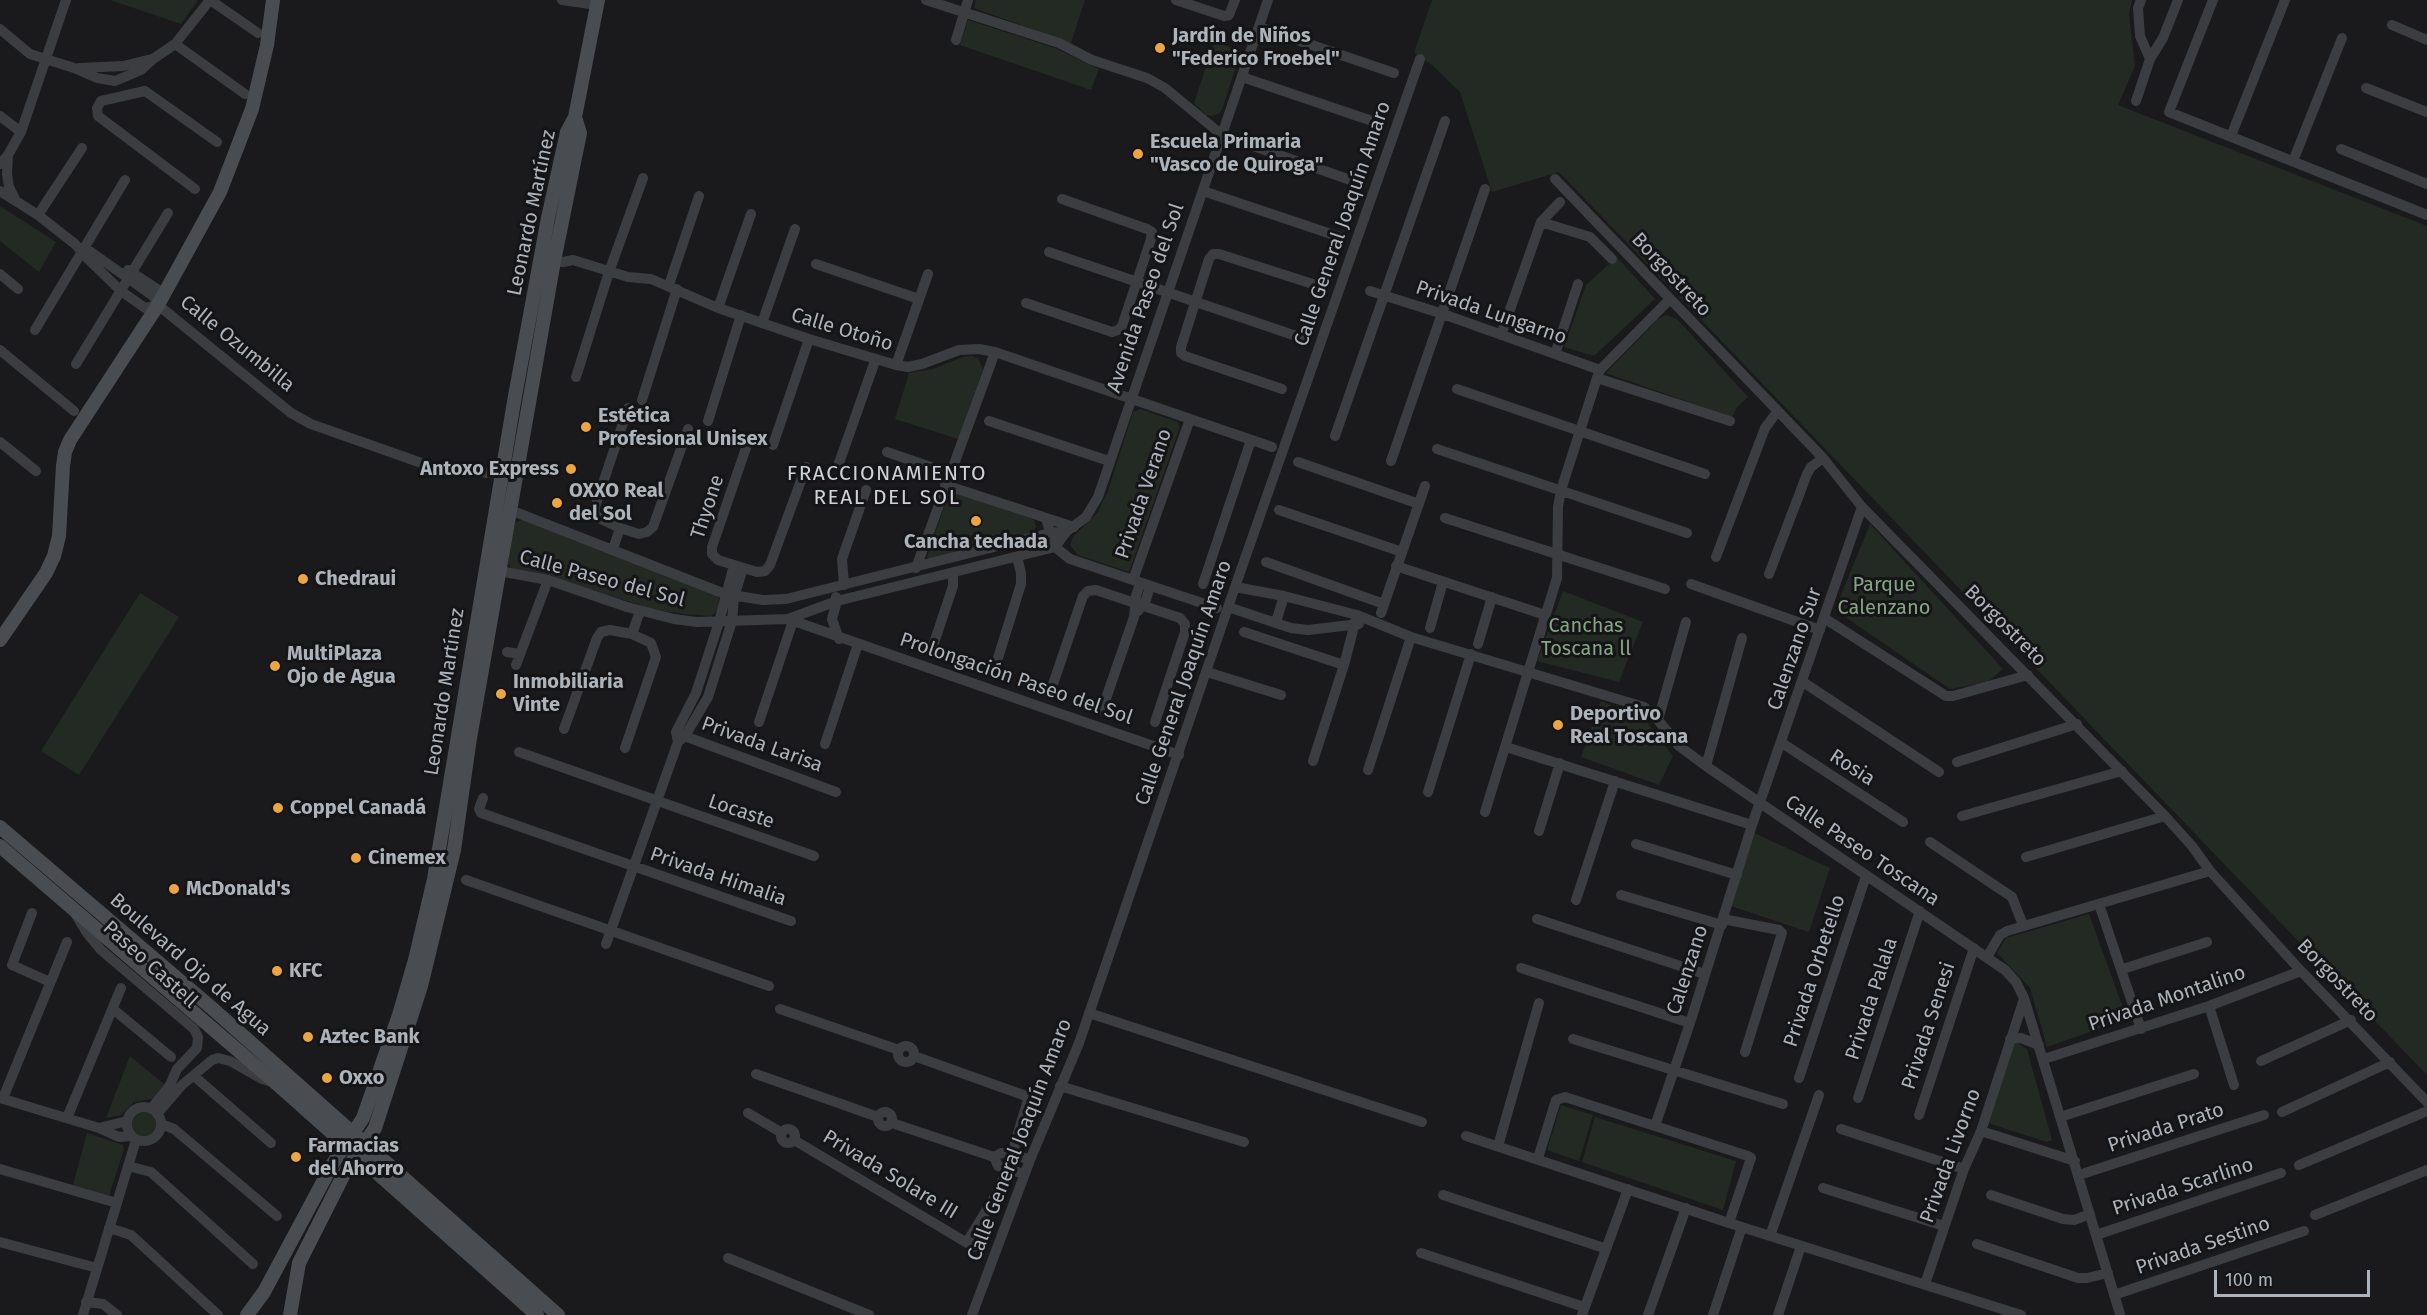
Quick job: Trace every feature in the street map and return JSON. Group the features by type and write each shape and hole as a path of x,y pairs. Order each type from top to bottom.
{"main road":[{"path":"158,305 220,192 252,109 267,45 273,0"},
{"name":"Leonardo Martínez","path":"365,1144 375,1128 425,969 454,850 464,737 485,569 502,474 550,244 580,134 575,117 597,3"},
{"name":"Leonardo Martínez","path":"354,1134 363,1118 399,1015 434,879 500,571 517,475 547,260"},
{"name":"Calle Ozumbilla","path":"0,640 46,573 54,556 59,536 63,466 68,446 158,305"},
{"name":"Boulevard Ojo de Agua","path":"0,827 213,1009 558,1315"},
{"name":"Boulevard Ojo de Agua","path":"0,846 277,1084 537,1315"},
{"path":"425,969 417,947 433,935"},
{"path":"247,1315 264,1292 345,1146 354,1134"},
{"path":"290,1315 299,1263 345,1173 365,1144"}],"street":[{"path":"0,164 21,132 66,0"},
{"path":"0,30 30,54 46,61 74,68 97,78 120,80 141,70 175,44 210,0 258,33"},
{"path":"562,0 597,3"},
{"path":"926,0 1059,43 1092,60 1147,78 1165,88 1222,135 1356,182"},
{"path":"956,40 968,0"},
{"path":"1176,0 1224,16 1229,15 1235,0"},
{"name":"Avenida Paseo del Sol","path":"1071,529 1086,517 1098,497 1166,292 1268,0"},
{"path":"2141,0 2138,8 2140,36 2150,59"},
{"path":"2136,101 2150,59 2163,38 2178,0"},
{"path":"2213,0 2169,111 2427,215"},
{"path":"2231,136 2285,0"},
{"path":"2392,26 2427,40"},
{"path":"1258,27 1394,73"},
{"path":"2293,161 2342,38"},
{"path":"175,44 245,94"},
{"path":"74,68 123,66 153,59"},
{"name":"Calle General Joaquín Amaro","path":"972,1315 1029,1160 1079,1043 1228,607 1420,59"},
{"path":"117,98 123,66"},
{"path":"1242,77 1378,123"},
{"path":"2366,88 2427,112"},
{"path":"195,189 98,116 97,108 101,101 145,91 217,142"},
{"path":"0,116 21,132"},
{"path":"1335,436 1445,121"},
{"path":"38,215 82,148"},
{"path":"2341,149 2427,184"},
{"path":"8,155 9,187 16,201"},
{"path":"576,376 642,178"},
{"name":"Borgostreto","path":"1555,179 1823,458 1862,507 2165,816 2192,846 2210,871 2301,971 2351,1020 2427,1102"},
{"path":"35,330 80,248 125,180"},
{"path":"1391,461 1485,189"},
{"path":"0,190 38,215 80,248 121,291 146,308 158,305 157,289 80,248"},
{"path":"1203,191 1340,237"},
{"path":"642,400 699,196"},
{"path":"1026,303 1112,332 1122,326 1152,232 1062,199"},
{"path":"1501,335 1541,222 1560,202"},
{"path":"76,364 168,213"},
{"path":"718,308 751,214"},
{"path":"1541,222 1590,237 1612,260"},
{"path":"762,323 795,229"},
{"name":"Calle Otoño","path":"550,244 569,254 573,260"},
{"path":"1049,252 1302,338"},
{"path":"1282,389 1185,356 1182,353 1181,347 1195,302 1213,254 1319,286"},
{"name":"Calle Otoño","path":"547,260 573,260 628,277 651,279 718,308 875,361 908,367 959,350 979,349 995,352 1272,447"},
{"path":"816,264 919,299"},
{"path":"0,274 18,289"},
{"path":"896,365 928,274"},
{"path":"1555,354 1578,284"},
{"name":"Privada Lungarno","path":"1370,291 1555,354 1598,374 1730,421"},
{"path":"1485,812 1557,578 1558,507 1561,490 1598,374 1669,300"},
{"name":"Calle Ozumbilla","path":"158,305 291,412 311,424 427,465 448,470 517,475"},
{"path":"708,421 741,315"},
{"path":"773,445 808,339"},
{"path":"0,350 74,411"},
{"path":"916,568 995,352"},
{"path":"838,465 875,361"},
{"path":"1457,389 1705,474"},
{"path":"628,408 595,507 595,514 599,518 620,528 639,534 653,527 688,429"},
{"path":"1716,557 1765,428 1777,412"},
{"name":"Privada Verano","path":"1102,710 1138,605 1141,583 1190,419"},
{"path":"989,421 1109,461"},
{"path":"1203,584 1251,440"},
{"path":"0,442 36,471"},
{"name":"Thyone","path":"738,567 718,560 712,554 712,547 746,448"},
{"path":"1437,449 1687,533"},
{"path":"887,452 951,474"},
{"path":"1769,574 1807,474 1811,467 1823,458"},
{"path":"1298,462 1419,504"},
{"path":"606,944 696,693 738,567 757,572 765,571 770,565 806,467"},
{"path":"945,485 1071,529 1055,547"},
{"path":"1266,562 1382,609 1425,486"},
{"path":"839,639 832,619 837,601 842,559 866,490"},
{"name":"Calle Paseo del Sol","path":"496,506 730,595 764,600 786,599 1071,529"},
{"name":"Calenzano Sur","path":"1752,825 1862,507"},
{"path":"1279,510 1402,552"},
{"path":"1445,518 1665,589"},
{"path":"1046,519 1055,547 1070,559 1217,608"},
{"path":"612,549 620,528"},
{"name":"Calle Paseo del Sol","path":"485,569 548,580 640,611 697,622 791,620 837,601 1055,547"},
{"path":"993,674 1022,584 1022,573 1017,557"},
{"path":"1396,566 1545,615"},
{"path":"933,646 953,586 954,573"},
{"path":"516,665 548,580"},
{"path":"1430,628 1443,582"},
{"path":"1691,584 1820,630"},
{"name":"Calle Paseo Toscana","path":"1235,587 1284,596 1355,620 1371,622 1411,637 1644,707 1679,746 1706,766 1987,957 2016,982 2024,998 2120,1314"},
{"path":"1052,687 1083,596 1088,591 1096,590 1180,618 1185,624 1185,632 1155,722"},
{"path":"679,737 708,697 732,621 730,595"},
{"path":"1276,622 1284,596"},
{"path":"1478,644 1492,597"},
{"path":"1228,607 1291,628 1308,630 1355,620 1344,665 1313,761"},
{"path":"632,634 640,611"},
{"path":"1824,618 1946,696 2028,675"},
{"path":"759,722 791,620"},
{"name":"Prolongación Paseo del Sol","path":"791,620 839,639 1179,755"},
{"path":"1658,720 1686,622"},
{"path":"564,729 601,632 610,630 632,634 651,643 656,651 656,657 625,748"},
{"path":"1244,632 1344,665"},
{"path":"1368,770 1411,637"},
{"path":"1706,766 1742,638"},
{"path":"825,744 858,644"},
{"path":"507,652 520,654"},
{"path":"1428,792 1471,654"},
{"path":"1207,672 1281,695"},
{"path":"1803,681 1939,772"},
{"path":"1957,762 2077,724"},
{"name":"Privada Larisa","path":"679,737 836,792"},
{"name":"Rosia","path":"1782,743 1903,822"},
{"path":"1506,747 1752,825"},
{"name":"Locaste","path":"519,752 814,856"},
{"path":"1539,831 1560,763"},
{"path":"1962,816 2122,771"},
{"path":"1576,900 1616,781"},
{"name":"Privada Himalia","path":"483,798 479,809 481,813 790,921"},
{"path":"2026,857 2165,816"},
{"name":"Calenzano","path":"1655,1126 1752,825"},
{"path":"1930,842 2012,897 2023,925"},
{"path":"1636,844 1737,876"},
{"path":"1987,957 2000,936 2023,925 2210,871"},
{"name":"Privada Orbetello","path":"1799,1078 1866,876"},
{"path":"466,880 769,986"},
{"path":"1621,895 1722,922 1779,930 1782,933 1745,1052"},
{"path":"2100,904 2141,1029"},
{"name":"Paseo Castell","path":"70,905 87,933 101,950 194,1029 198,1037 196,1048 177,1069 156,1116"},
{"name":"Privada Palala","path":"1858,1098 1920,911"},
{"path":"32,913 12,965 50,982"},
{"path":"1537,920 1705,974"},
{"path":"67,942 2,1098 99,1128 119,1137 142,1141 153,1139 157,1135 156,1116 182,1085 212,1060 218,1058 230,1061 262,1079 277,1084"},
{"path":"2123,969 2207,942"},
{"name":"Privada Senesi","path":"1919,1115 1974,948"},
{"path":"1521,968 1690,1023"},
{"name":"Privada Montalino","path":"2044,1059 2141,1029 2301,971"},
{"path":"67,1118 121,988"},
{"name":"Privada Livorno","path":"1925,1284 1964,1169 1981,1131 2024,998"},
{"path":"1498,1146 1539,1003"},
{"path":"2208,1006 2234,1085"},
{"path":"113,1009 171,1058"},
{"path":"780,1009 898,1050 898,1057 903,1062 910,1061 914,1056 1026,1096 1028,1100 1014,1154"},
{"path":"1089,1013 1422,1122"},
{"path":"2261,1061 2351,1020"},
{"path":"2010,1039 2021,1038 2039,1045"},
{"path":"1573,1039 1783,1104"},
{"path":"2282,1112 2390,1062"},
{"path":"756,1074 878,1117 878,1122 882,1126 892,1123 994,1157 998,1166 1024,1174"},
{"path":"2061,1117 2194,1074"},
{"path":"194,1076 271,1143"},
{"path":"1060,1086 1244,1142"},
{"path":"1770,1236 1819,1095"},
{"path":"1538,1158 1556,1100 1565,1097 1751,1158 1730,1223"},
{"path":"99,1128 127,1121 135,1110 145,1108 174,1129 276,1216"},
{"path":"2299,1165 2427,1111"},
{"name":"Privada Solare III","path":"748,1113 782,1133 781,1138 784,1142 790,1143 794,1140 971,1244 1007,1169"},
{"name":"Privada Prato","path":"2079,1175 2264,1115"},
{"path":"83,1315 128,1166 134,1138 127,1126 127,1121"},
{"path":"1841,1129 1964,1169"},
{"path":"1981,1131 2075,1161"},
{"path":"1466,1136 1742,1227 2021,1315"},
{"path":"994,1157 1001,1153 1014,1154 1029,1160"},
{"path":"128,1166 151,1172 253,1264"},
{"path":"0,1169 117,1203"},
{"path":"2315,1215 2427,1170"},
{"name":"Privada Scarlino","path":"2096,1235 2281,1173"},
{"path":"1823,1188 1944,1226"},
{"path":"1420,1252 1583,1311 1628,1189"},
{"path":"1443,1195 1605,1248"},
{"path":"1991,1195 2063,1219 2074,1220 2090,1214"},
{"path":"1648,1315 1686,1208"},
{"path":"1713,1315 1742,1227"},
{"path":"109,1228 131,1235 218,1315"},
{"name":"Privada Sestino","path":"2114,1295 2304,1231"},
{"path":"0,1242 97,1268"},
{"path":"1977,1244 2078,1278 2108,1273"},
{"path":"1778,1315 1801,1246"},
{"path":"728,1257 869,1315"},
{"path":"86,1302 103,1304 117,1315"}],"green space":[{"path":"110,0 198,0 181,24"},
{"path":"976,0 1085,0 1071,43 974,8"},
{"path":"1432,0 2132,0 2129,14 2135,66 2118,105 2427,226 2427,1075 1559,172 1492,192 1460,92 1432,65 1414,53"},
{"path":"968,20 1055,48 1099,69 1091,90 960,45"},
{"path":"1214,42 1241,51 1222,110 1212,116 1206,115 1194,103"},
{"path":"0,206 56,242 39,272 0,241"},
{"path":"1617,257 1655,299 1594,356 1564,347 1586,285"},
{"path":"1666,315 1677,319 1748,397 1737,407 1732,417 1606,373 1658,319"},
{"path":"963,357 978,358 983,369 958,439 895,419 909,373 933,369"},
{"path":"1140,409 1178,422 1180,427 1129,572 1078,555 1070,545 1073,537 1098,512 1108,491 1133,412"},
{"path":"953,492 1033,519 1036,526 1034,531 1030,534 929,560 927,557 949,493"},
{"path":"522,520 716,595 719,598 718,611 711,616 652,609 545,575 511,568 508,563 514,527 516,522"},
{"name":"Parque Calenzano","path":"1870,524 2003,669 1988,682 1950,689 1835,610"},
{"name":"Canchas Toscana ll","path":"1563,591 1643,622 1619,682 1537,661"},
{"path":"140,593 179,617 79,775 41,751"},
{"path":"1601,701 1646,721 1673,756 1659,785 1581,757"},
{"path":"1754,833 1830,868 1809,932 1731,906"},
{"path":"2089,914 2127,1019 2047,1047 2030,988 1997,953 2006,938"},
{"path":"2017,1043 2027,1049 2052,1140 2047,1142 1991,1124 1987,1120 2013,1045"},
{"path":"130,1056 164,1084 153,1099 134,1102 121,1115 106,1118"},
{"path":"1561,1105 1593,1115 1579,1161 1547,1150"},
{"path":"144,1112 153,1115 156,1124 153,1133 144,1136 135,1133 132,1124 135,1115"},
{"path":"1595,1117 1736,1161 1723,1210 1582,1162"},
{"path":"87,1133 123,1145 124,1149 109,1196 73,1185"}],"place":[{"name":"Jardín de Niños \"Federico Froebel\"","path":"1160,48"},
{"name":"Escuela Primaria \"Vasco de Quiroga\"","path":"1138,154"},
{"name":"Estética Profesional Unisex","path":"586,427"},
{"name":"Antoxo Express","path":"571,469"},
{"name":"OXXO Real del Sol","path":"557,503"},
{"name":"Cancha techada","path":"976,521"},
{"name":"Chedraui","path":"303,579"},
{"name":"MultiPlaza Ojo de Agua","path":"275,666"},
{"name":"Inmobiliaria Vinte","path":"501,694"},
{"name":"Deportivo Real Toscana","path":"1558,725"},
{"name":"Coppel Canadá","path":"278,808"},
{"name":"Cinemex","path":"356,858"},
{"name":"McDonald's","path":"174,889"},
{"name":"KFC","path":"277,971"},
{"name":"Aztec Bank","path":"308,1037"},
{"name":"Oxxo","path":"327,1078"},
{"name":"Farmacias del Ahorro","path":"296,1157"}],"district":[{"name":"FRACCIONAMIENTO REAL DEL SOL","path":"887,486"}]}
